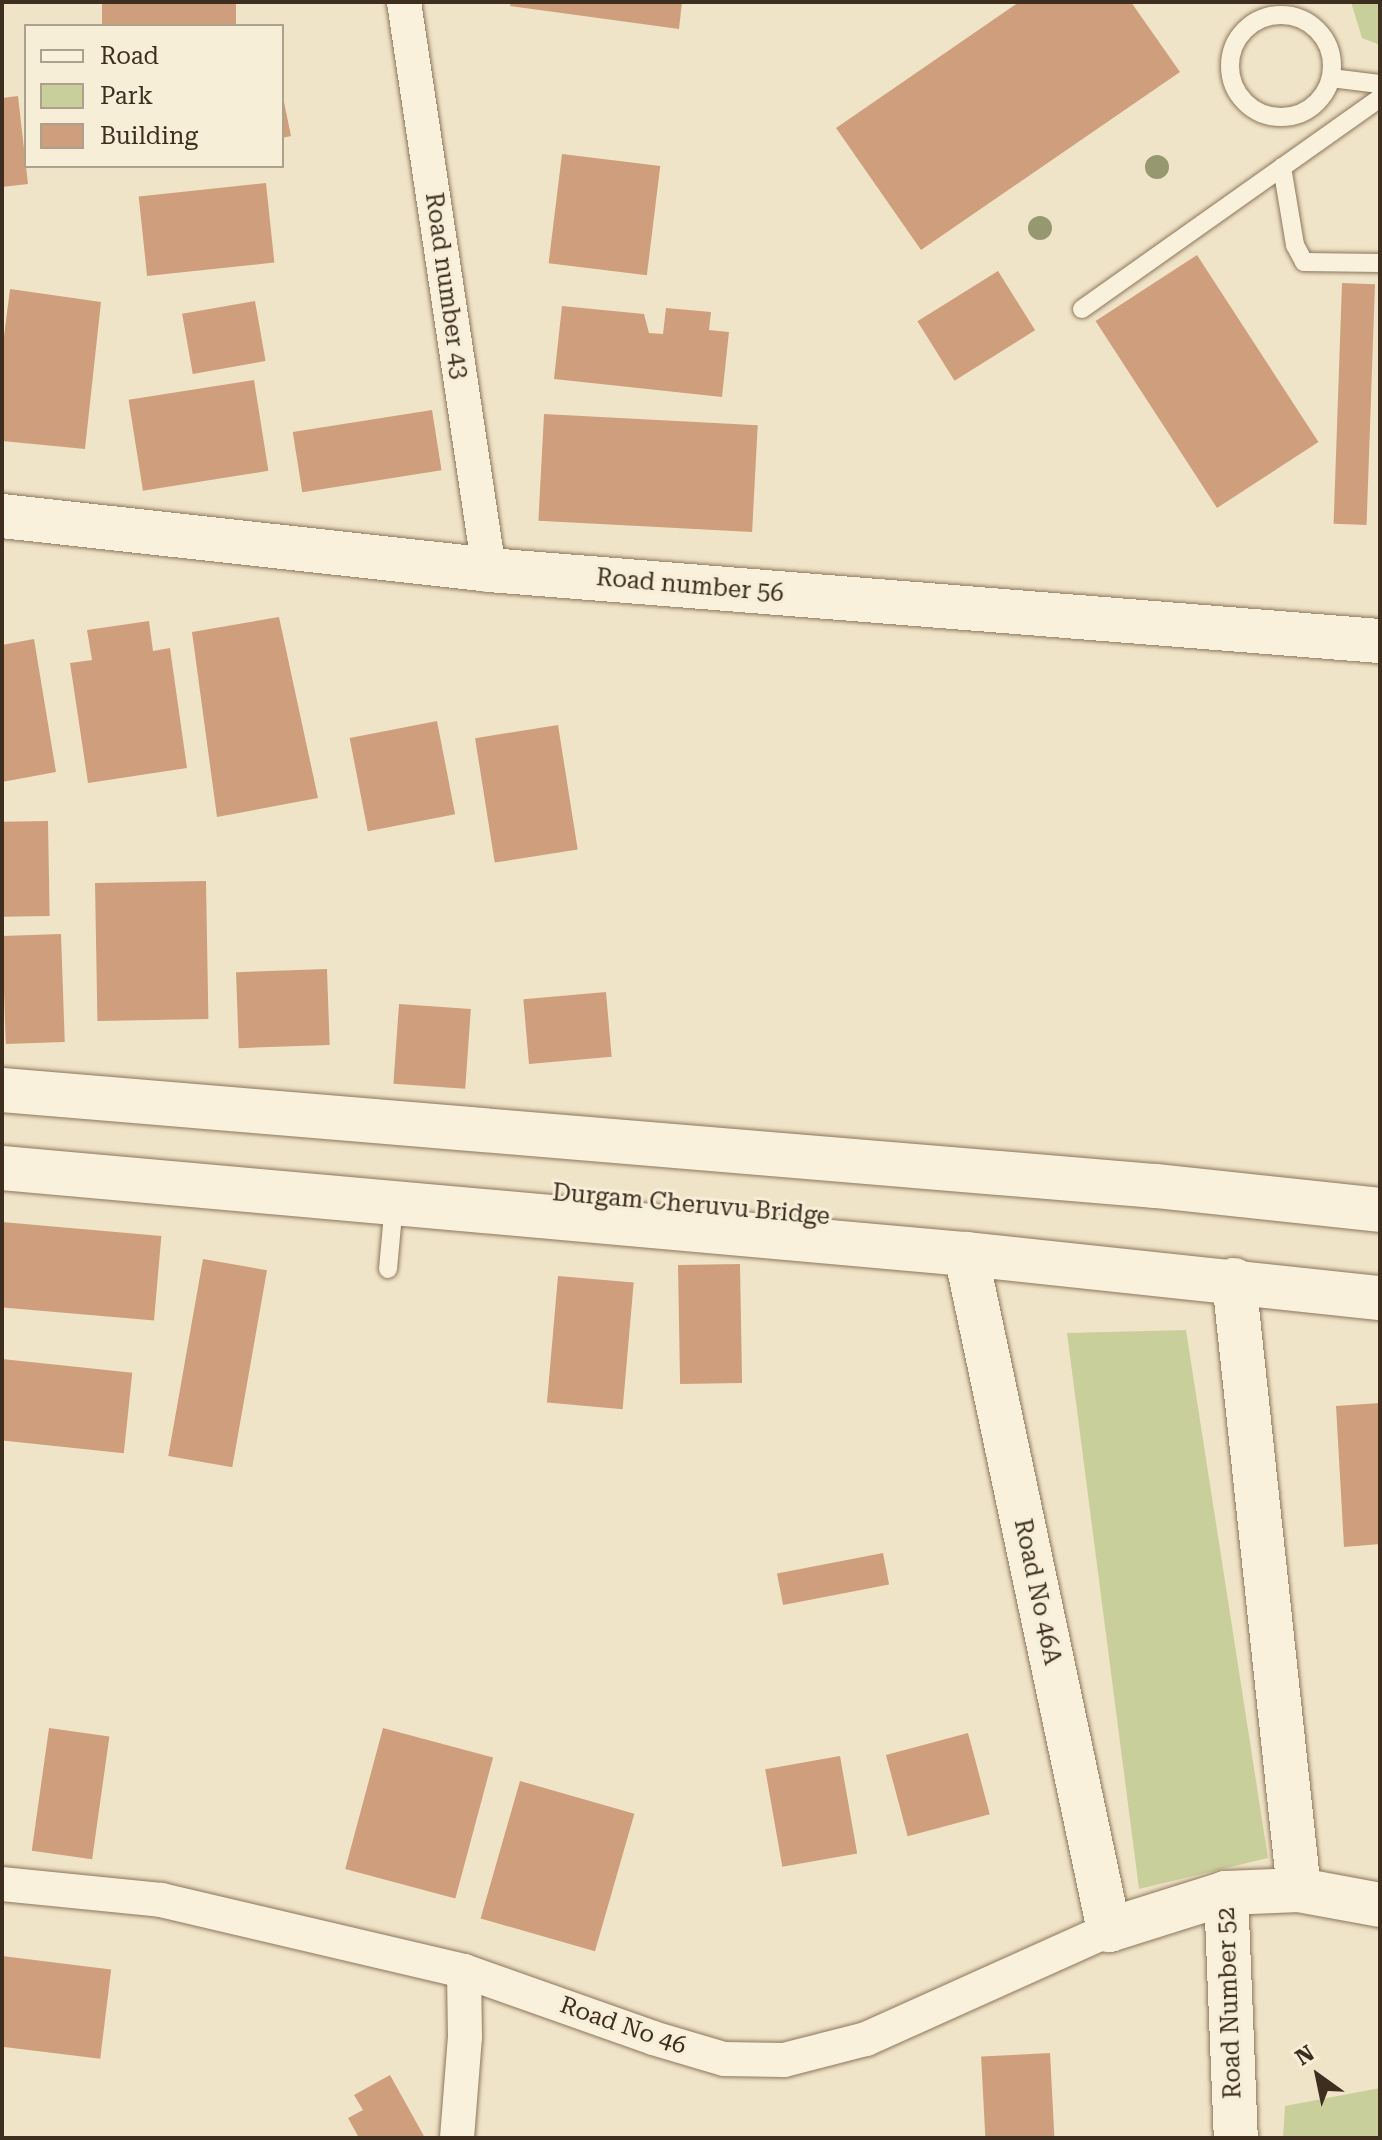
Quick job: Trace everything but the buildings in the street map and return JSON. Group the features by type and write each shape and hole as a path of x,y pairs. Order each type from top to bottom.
{"main road":[{"name":"Road number 56","path":"2,516 489,570 1380,641"},
{"path":"2,1090 1156,1186 1380,1210"},
{"name":"Durgam Cheruvu Bridge","path":"2,1114 254,1138 1203,1207 1380,1227"},
{"name":"Durgam Cheruvu Bridge","path":"2,1143 1186,1249 1380,1271"},
{"path":"2,1168 966,1254 1234,1280 1380,1298"},
{"name":"Road No 46A","path":"966,1254 1109,1930"},
{"path":"1234,1280 1299,1890"},
{"name":"Road Number 52","path":"1236,2138 1226,1893 1299,1890 1380,1905"},
{"name":"Road No 46","path":"1109,1930 1226,1893"}],"street":[{"name":"Road number 43","path":"404,2 489,570"},
{"name":"Road No 46","path":"2,1884 161,1900 464,1971 653,2038 724,2059 784,2060 866,2039 1109,1930"},
{"path":"457,2138 465,2037 464,1971"}],"lane":[{"path":"1266,9 1293,15 1317,28 1330,51 1331,78 1318,102 1295,115 1268,116 1245,103 1231,80 1231,53 1243,30 1266,9"},
{"path":"1331,78 1380,84"},
{"path":"1082,309 1380,98"},
{"path":"1282,167 1295,245 1304,262 1380,263"},
{"path":"388,1269 394,1203"}],"green space":[{"path":"1351,2 1380,2 1380,45 1362,38"},
{"path":"1186,1330 1268,1858 1139,1889 1067,1333"},
{"path":"1380,2088 1380,2138 1283,2138 1285,2106"}]}
